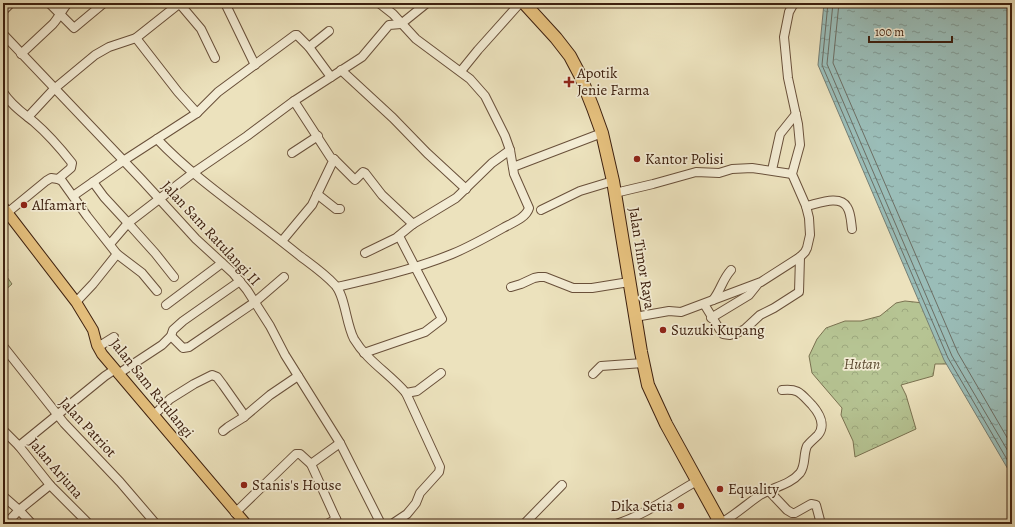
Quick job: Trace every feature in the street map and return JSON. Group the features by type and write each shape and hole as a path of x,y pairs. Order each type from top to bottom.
{"highway":[{"name":"Jalan Timor Raya","path":"524,3 556,38 570,56 580,75 602,133 613,181 642,358 648,385 657,406 721,524"}],"main road":[{"name":"Jalan Sam Ratulangi","path":"5,210 76,302 93,330 98,347 116,372 154,415 235,513 246,524"}],"street":[{"path":"49,3 74,28 104,3"},
{"path":"21,54 58,19 59,14 68,3"},
{"path":"28,117 67,77 103,50 136,38 180,3 201,29 215,58"},
{"path":"225,3 255,65"},
{"path":"337,287 416,267 452,254 472,245 516,220 528,211 528,206 516,180 510,150 500,124 485,96 461,71 416,39 393,14 379,3"},
{"path":"110,244 128,223 160,200 193,173 247,136 294,101 356,61 368,51 389,25 401,24 427,3"},
{"path":"461,71 520,3"},
{"path":"635,317 669,311 680,312 704,304 760,282 800,257 805,252 810,235 809,218 806,206 792,174 800,145 796,114 788,78 784,37 789,12 794,3"},
{"path":"3,11 10,4"},
{"path":"308,47 329,31"},
{"name":"Jalan Sam Ratulangi II","path":"3,34 196,239 240,281 255,302 298,376 340,443 381,524"},
{"path":"73,196 123,161 197,113 218,92 295,35 299,37 308,47 331,77"},
{"path":"136,38 178,92 197,113"},
{"path":"341,70 393,118 426,153 466,189"},
{"path":"3,92 13,105 46,134 72,163 71,168 58,179"},
{"path":"294,101 331,158 334,159 355,180 361,173 365,173 382,195 413,224"},
{"path":"772,170 780,134 796,114"},
{"path":"513,167 602,133"},
{"path":"292,153 318,136"},
{"path":"157,139 193,173 282,241 337,287 349,328 355,340 364,353 406,393 440,467 439,472 420,493 416,504 407,514 392,524"},
{"path":"364,253 380,247 399,236 413,224 456,198 492,163 510,150"},
{"path":"282,241 312,205 334,159"},
{"path":"615,193 696,172 719,173 742,168 772,170 792,174"},
{"path":"5,210 50,178 62,181 117,254 142,273 157,292"},
{"path":"541,210 580,191 613,181"},
{"path":"93,182 104,197 155,252 174,277"},
{"path":"318,194 336,209 340,209"},
{"path":"806,206 823,202 842,202 849,210 852,229"},
{"path":"364,353 425,332 442,320 399,236"},
{"path":"76,302 93,284 117,254"},
{"path":"704,304 717,327 724,334 730,335 737,333 745,329 760,315 797,294 799,288 800,257"},
{"path":"166,305 222,263"},
{"path":"713,300 718,293 724,277 730,270"},
{"path":"171,336 179,345 183,348 187,348 255,302 284,277"},
{"path":"511,287 539,277 545,277 572,288 592,288 629,282"},
{"path":"19,446 105,376 116,372 162,344 171,336 173,330 182,321 240,281"},
{"path":"711,318 749,295 760,282"},
{"path":"98,347 114,337"},
{"name":"Jalan Patriot","path":"3,346 57,415 120,482 156,524"},
{"path":"593,374 601,366 642,358"},
{"path":"406,393 417,391 441,373"},
{"path":"154,415 170,399 212,375 217,377 244,417"},
{"path":"223,431 244,417 270,395 298,376"},
{"path":"721,524 769,491 800,473 804,465 808,446 818,435 821,426 818,411 801,394 792,390 782,390"},
{"name":"Jalan Arjuna","path":"3,430 19,446 50,485 88,524"},
{"path":"311,464 340,443"},
{"path":"235,513 296,454 300,454 311,464 337,522 327,524"},
{"path":"616,524 628,522 697,481"},
{"path":"6,524 19,510 50,485"},
{"path":"524,524 562,485"},
{"path":"769,491 787,510 792,513 795,513 808,505 815,504 818,507 821,524"},
{"path":"3,496 32,524"}],"green space":[{"path":"3,262 8,270 5,274 12,284 3,292"},
{"name":"Hutan","path":"905,301 933,304 959,364 935,364 933,376 901,385 906,395 916,429 855,457 853,441 841,415 842,408 812,373 809,356 817,339 826,328 845,321 861,321 880,316 896,303"}],"water":[{"path":"824,3 1012,3 1012,476 944,360 818,65"}],"place":[{"name":"Apotik Jenie Farma","path":"569,82"},
{"name":"Kantor Polisi","path":"637,159"},
{"name":"Alfamart","path":"24,205"},
{"name":"Suzuki Kupang","path":"663,330"},
{"name":"Stanis's House","path":"244,485"},
{"name":"Equality","path":"720,489"},
{"name":"Dika Setia","path":"681,506"}]}
